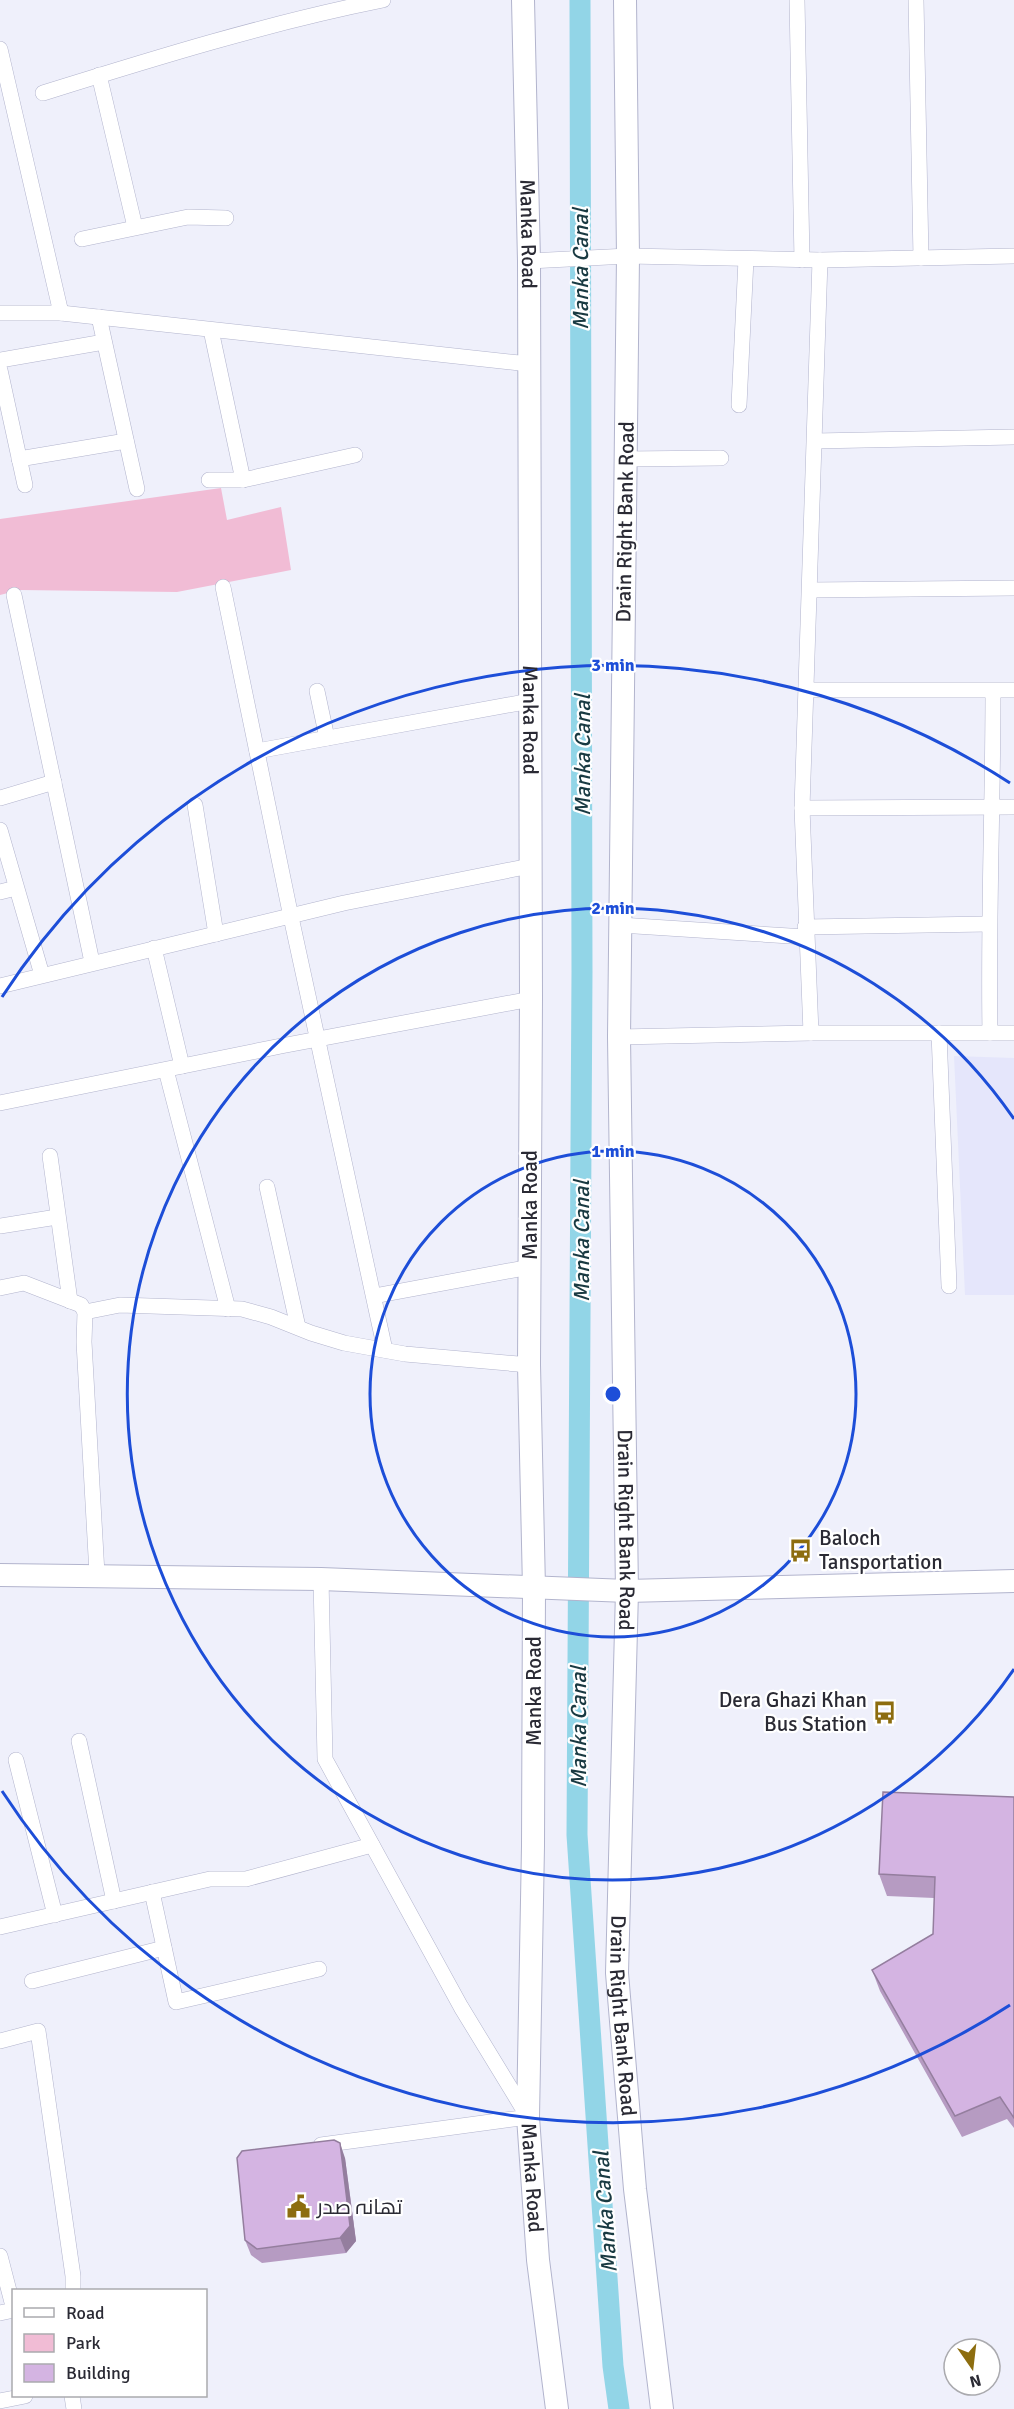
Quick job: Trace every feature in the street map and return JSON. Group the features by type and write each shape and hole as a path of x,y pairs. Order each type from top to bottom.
{"main road":[{"name":"Manka Road","path":"523,0 529,261 531,999 529,1365 534,1588 533,1846 528,2117 538,2260 556,2409"},
{"name":"Drain Right Bank Road","path":"625,0 628,256 618,1037 627,1591 617,1973 635,2189 662,2409"},
{"path":"0,1575 97,1574 321,1579 627,1591 1014,1581"}],"street":[{"path":"43,93 99,75 339,9 383,0"},
{"path":"797,0 802,260"},
{"path":"916,0 921,258"},
{"path":"0,49 61,313"},
{"path":"99,75 135,227"},
{"path":"82,239 188,217 226,218"},
{"path":"529,261 628,256 820,261 1014,256"},
{"path":"739,405 746,259"},
{"path":"811,1033 805,932 802,808 820,261"},
{"path":"0,313 61,313 529,364"},
{"path":"99,317 137,489"},
{"path":"211,330 243,480"},
{"path":"0,360 104,342"},
{"path":"0,370 5,414 25,485"},
{"path":"815,441 1014,437"},
{"path":"19,459 126,441"},
{"path":"209,480 243,480 355,455"},
{"path":"625,459 721,458"},
{"path":"223,587 291,917 386,1350"},
{"path":"810,590 1014,588"},
{"path":"14,595 92,962"},
{"path":"807,690 1014,690"},
{"path":"317,691 327,738"},
{"path":"990,1033 988,924 993,807 993,691"},
{"path":"256,751 530,701"},
{"path":"0,798 54,782"},
{"path":"195,805 216,934"},
{"path":"802,808 1014,807"},
{"path":"0,830 42,975"},
{"path":"0,986 344,903 530,866"},
{"path":"0,892 16,888"},
{"path":"620,925 805,932 988,924"},
{"path":"154,948 182,1066"},
{"path":"0,1103 319,1038 531,999"},
{"path":"618,1037 811,1033 1014,1033"},
{"path":"939,1033 949,1286"},
{"path":"166,1070 228,1309"},
{"path":"50,1156 70,1301"},
{"path":"267,1187 298,1327"},
{"path":"0,1226 57,1217"},
{"path":"374,1296 530,1267"},
{"path":"0,1288 24,1283 81,1305 85,1312 84,1342 97,1574"},
{"path":"85,1312 120,1305 242,1309 344,1343 386,1350 529,1365"},
{"path":"318,2145 528,2117 461,2007 326,1759 321,1579"},
{"path":"79,1742 114,1901"},
{"path":"16,1760 55,1915"},
{"path":"0,1927 210,1879 246,1880 372,1845"},
{"path":"152,1892 176,2002 319,1969"},
{"path":"32,1981 164,1948"},
{"path":"0,2041 38,2031 74,2276 73,2289"},
{"path":"0,2256 12,2302"},
{"path":"0,2401 20,2397"}],"shaded area":[{"path":"954,1056 1014,1058 1014,1295 965,1295"}],"green space":[{"path":"221,488 227,520 281,507 291,570 177,592 20,590 0,595 0,519"}],"building":[{"path":"883,1792 1014,1797 1014,2118 1000,2097 955,2116 872,1970 933,1934 935,1877 879,1874"},
{"name":"تھانہ صدر","path":"334,2140 340,2143 350,2226 340,2238 257,2249 245,2240 237,2158 242,2151"}],"waterway":[{"name":"Manka Canal","path":"580,0 582,971 577,1835 613,2366 619,2409"}],"place":[{"name":"Baloch Tansportation","path":"801,1550"},
{"name":"Dera Ghazi Khan Bus Station","path":"885,1712"},
{"name":"تھانہ صدر","path":"299,2207"}]}
